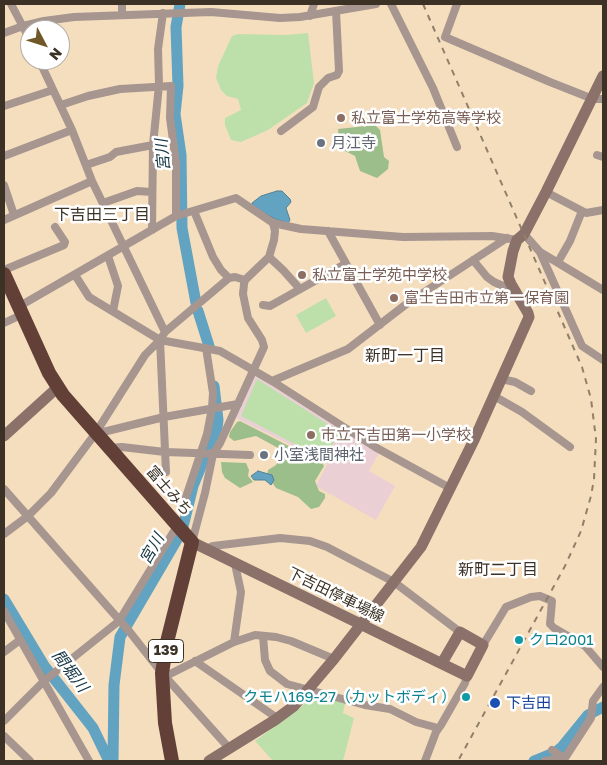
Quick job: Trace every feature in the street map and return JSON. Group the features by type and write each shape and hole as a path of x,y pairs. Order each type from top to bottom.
{"highway":[{"name":"富士みち","path":"4,274 49,373 58,387 96,434 184,533"},
{"name":"139","path":"172,761 165,723 164,674 167,642 184,533"}],"street":[{"path":"12,4 20,20"},
{"path":"122,4 122,15"},
{"path":"310,16 314,4"},
{"path":"52,20 74,17 173,12 231,13 280,18 310,16 376,4"},
{"path":"391,4 433,88 458,147"},
{"path":"457,4 445,37 550,82 598,99"},
{"path":"281,131 312,107 319,87 328,78 337,75 339,71 336,11"},
{"path":"152,230 152,145 159,85 158,48 162,13"},
{"path":"4,33 20,27"},
{"path":"44,70 72,130 92,181 165,332"},
{"path":"208,761 294,706 421,547 494,396 529,317 508,277 516,237 546,192 598,99 603,76"},
{"path":"61,105 99,93 120,89 159,85 171,86 170,118 176,164 177,215"},
{"path":"4,106 53,90"},
{"path":"4,156 72,130"},
{"path":"86,165 110,157 116,152 152,145"},
{"path":"4,220 92,181"},
{"path":"4,185 14,215"},
{"path":"103,203 137,191 152,192"},
{"path":"546,192 586,213 603,210"},
{"path":"4,323 75,274 177,215 236,198 272,223 301,229 403,237 516,237 603,290"},
{"path":"558,262 570,241 582,211"},
{"path":"191,212 213,257 221,270 229,278"},
{"path":"4,721 48,678 120,622 184,533 205,493 213,454 264,347 262,340 248,318 243,294 246,280 268,257 274,240 275,231 272,223"},
{"path":"4,270 64,245 65,242 55,227"},
{"path":"328,231 380,325"},
{"path":"272,381 348,349 409,302 473,260 516,237"},
{"path":"540,252 582,346 603,360"},
{"path":"108,256 118,286 113,311"},
{"path":"268,257 300,289"},
{"path":"473,260 487,277 494,282 503,286 511,284"},
{"path":"263,306 270,306 345,264"},
{"path":"75,274 89,297 160,340 220,351 272,381 375,447 450,488"},
{"path":"4,534 28,516 50,492 96,434 141,360 165,332 229,278 234,277 246,280"},
{"path":"160,340 166,472"},
{"path":"185,500 207,434 212,408 213,393 206,348"},
{"path":"501,379 515,382 531,391"},
{"path":"4,434 58,387"},
{"path":"494,396 522,412 570,447"},
{"path":"96,434 164,417 238,404"},
{"path":"109,448 122,447 166,452 250,455"},
{"path":"4,489 229,748"},
{"name":"下吉田停車場線","path":"184,533 206,549 235,564 467,676"},
{"path":"206,549 213,546 266,539 280,538 310,541 327,547 394,582 460,632 483,645"},
{"path":"234,642 241,592 235,564"},
{"path":"425,761 438,728 465,683 483,645 506,608 531,597 540,596 552,601 550,624 585,646 603,667"},
{"path":"4,611 20,640 48,678 88,761"},
{"path":"442,663 460,632"},
{"path":"164,674 234,642 255,635 290,641 334,658"},
{"path":"263,636 265,660 270,671 287,684 365,705 390,709 416,722 438,728"},
{"path":"4,652 20,640"},
{"path":"195,661 277,718"},
{"path":"545,761 558,755 583,731 592,715 593,701 603,687"},
{"path":"4,736 30,761"}],"shaded area":[{"name":"市立下吉田第一小学校","path":"257,376 379,453 369,471 395,486 376,520 316,486 328,463 236,418 253,377"}],"green space":[{"path":"308,33 314,83 307,103 268,130 241,142 231,140 225,125 225,118 241,110 238,99 227,96 221,90 216,78 218,66 232,36 238,34 287,35"},
{"path":"375,125 380,130 384,157 389,161 388,169 377,178 360,171 355,156 343,150 339,143 338,129"},
{"path":"326,298 336,316 306,333 296,315"},
{"path":"257,379 340,432 324,459 241,416"},
{"path":"240,421 322,463 324,466 315,481 319,491 325,494 325,498 319,507 311,509 298,497 276,488 271,481 266,481 268,470 276,465 282,455 280,449 256,436 234,441 229,437 230,432 237,422"},
{"path":"221,462 246,463 249,470 248,476 253,482 240,488 225,478"},
{"path":"312,696 345,703 343,713 354,718 343,761 273,761 255,741 299,709"}],"water":[{"path":"282,191 290,199 291,202 286,208 290,220 288,223 275,219 252,206 252,203 261,196"},
{"path":"258,471 272,475 274,480 271,485 265,480 254,480 251,476"}],"waterway":[{"name":"宮川","path":"180,4 176,27 178,86 175,114 181,155 182,228 196,303"},
{"name":"宮川","path":"198,311 209,346"},
{"name":"宮川","path":"113,761 114,685 120,637 182,531 193,486 217,428 218,420 214,386"},
{"name":"間堀川","path":"4,599 45,667 93,728 109,761"},
{"path":"534,761 556,752 588,715 603,707"}],"railway":[{"path":"423,4 582,367 591,399 596,439 594,479 581,531 565,566 458,761"}],"place":[{"name":"私立富士学苑高等学校","path":"341,118"},
{"name":"月江寺","path":"321,143"},
{"name":"私立富士学苑中学校","path":"302,275"},
{"name":"富士吉田市立第一保育園","path":"394,298"},
{"name":"市立下吉田第一小学校","path":"311,435"},
{"name":"小室浅間神社","path":"264,455"},
{"name":"クロ2001","path":"519,640"},
{"name":"クモハ169-27（カットボディ）","path":"466,697"},
{"name":"下吉田","path":"495,703"}],"district":[{"name":"下吉田三丁目","path":"102,215"},
{"name":"新町一丁目","path":"405,356"},
{"name":"新町二丁目","path":"498,570"}]}
